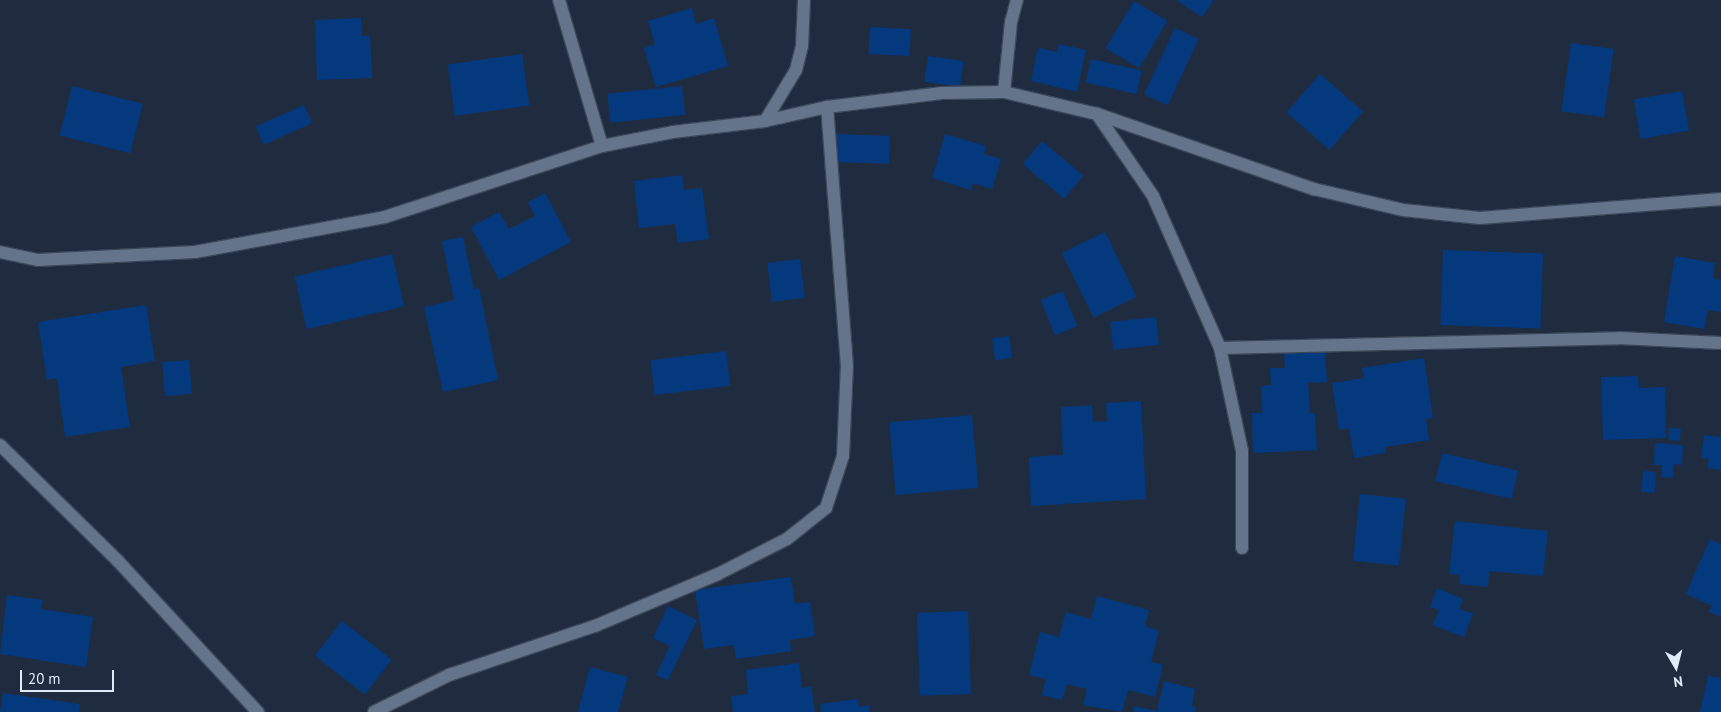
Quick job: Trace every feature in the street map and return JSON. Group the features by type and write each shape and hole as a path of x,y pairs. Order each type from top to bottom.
{"street":[{"path":"559,0 602,146"},
{"path":"764,121 796,70 802,46 804,0"},
{"path":"1004,92 1017,0"},
{"path":"0,252 38,260 196,252 385,217 602,146 673,132 764,121 827,107 942,93 1004,92 1097,114 1314,189 1403,210 1480,218 1721,199"},
{"path":"374,712 449,675 595,626 718,574 787,539 826,508 843,456 847,366 827,107"},
{"path":"1097,114 1153,196 1220,348 1242,451 1242,548"},
{"path":"1220,348 1618,338 1721,343"},
{"path":"0,445 118,561 258,712"}],"building":[{"path":"1176,0 1214,0 1202,17"},
{"path":"1134,1 1167,21 1139,68 1106,48"},
{"path":"692,8 696,24 714,18 728,66 656,87 644,48 655,44 648,21"},
{"path":"361,18 362,36 370,35 372,78 317,80 315,20"},
{"path":"870,27 911,29 910,56 869,54"},
{"path":"1175,28 1199,39 1168,105 1144,94"},
{"path":"1571,43 1614,49 1604,117 1561,111"},
{"path":"1059,44 1086,50 1077,92 1031,81 1038,48 1057,52"},
{"path":"522,54 529,105 455,116 448,64"},
{"path":"928,56 964,61 960,87 924,82"},
{"path":"1091,59 1142,71 1136,94 1086,82"},
{"path":"1320,74 1363,111 1330,150 1287,112"},
{"path":"72,86 143,104 130,153 60,135"},
{"path":"682,86 685,115 610,123 607,94"},
{"path":"1682,91 1689,130 1641,139 1634,100"},
{"path":"304,105 312,123 264,145 256,127"},
{"path":"836,134 890,136 889,164 835,162"},
{"path":"945,134 986,146 984,154 1001,159 992,189 973,183 971,190 932,178"},
{"path":"1042,141 1083,176 1064,199 1023,164"},
{"path":"682,175 684,190 702,188 709,239 678,243 675,224 639,228 634,181"},
{"path":"545,193 571,242 499,280 471,227 499,212 509,229 535,216 528,202"},
{"path":"1105,232 1137,297 1093,318 1062,253"},
{"path":"463,237 474,289 479,288 498,380 443,392 424,307 454,300 442,241"},
{"path":"1443,250 1543,253 1540,328 1440,325"},
{"path":"392,254 404,307 307,329 295,276"},
{"path":"1675,256 1715,263 1713,278 1721,280 1721,312 1708,310 1704,329 1664,322"},
{"path":"800,259 805,298 772,302 767,263"},
{"path":"1063,291 1077,326 1055,335 1041,300"},
{"path":"146,305 155,361 121,367 130,427 65,437 57,378 47,380 38,322"},
{"path":"1156,317 1159,345 1113,350 1110,322"},
{"path":"1009,336 1012,358 995,360 992,338"},
{"path":"1325,349 1327,382 1308,383 1310,413 1315,413 1317,450 1253,453 1252,413 1262,413 1261,386 1271,385 1270,368 1285,368 1284,350"},
{"path":"726,351 730,386 655,395 651,360"},
{"path":"1424,358 1433,418 1426,419 1429,440 1385,447 1386,453 1354,458 1349,428 1339,430 1332,383 1364,378 1362,368"},
{"path":"189,360 192,394 165,396 162,362"},
{"path":"1638,376 1639,388 1665,387 1666,438 1603,440 1601,377"},
{"path":"1141,401 1146,499 1031,506 1029,457 1063,455 1061,407 1092,405 1093,422 1107,421 1106,403"},
{"path":"972,415 978,488 896,495 889,422"},
{"path":"1669,428 1681,429 1680,441 1668,440"},
{"path":"1704,435 1721,437 1721,470 1707,468 1709,459 1701,458"},
{"path":"1655,443 1683,445 1682,465 1674,464 1673,478 1661,477 1662,465 1654,465"},
{"path":"1442,453 1518,471 1511,499 1435,481"},
{"path":"1643,471 1656,472 1655,493 1642,492"},
{"path":"1360,494 1406,499 1399,565 1353,561"},
{"path":"1455,521 1548,531 1543,576 1489,571 1488,587 1459,584 1460,575 1449,574"},
{"path":"1710,539 1721,544 1721,617 1709,612 1712,606 1686,594"},
{"path":"791,577 795,604 810,602 815,636 790,640 791,651 736,659 734,645 704,649 695,590"},
{"path":"1437,588 1463,599 1459,609 1473,614 1464,637 1433,625 1439,610 1430,607"},
{"path":"7,595 43,600 41,609 93,617 86,667 0,654"},
{"path":"1097,596 1149,610 1145,626 1159,631 1151,662 1163,665 1155,697 1128,690 1122,712 1083,705 1087,689 1067,684 1062,700 1042,695 1046,679 1029,675 1040,632 1059,637 1066,612 1091,619"},
{"path":"668,606 697,620 668,680 656,675 670,646 653,638"},
{"path":"968,611 971,694 920,696 917,613"},
{"path":"342,621 392,660 365,694 315,656"},
{"path":"799,663 802,688 811,686 815,712 733,712 731,696 748,694 746,670"},
{"path":"590,667 628,677 618,712 578,712"},
{"path":"1708,676 1721,678 1721,712 1700,712"},
{"path":"1164,681 1195,689 1192,706 1196,707 1195,712 1133,712 1134,706 1157,711"},
{"path":"3,693 80,704 79,712 0,712"},
{"path":"858,699 859,707 869,705 870,712 821,712 820,704"}]}
